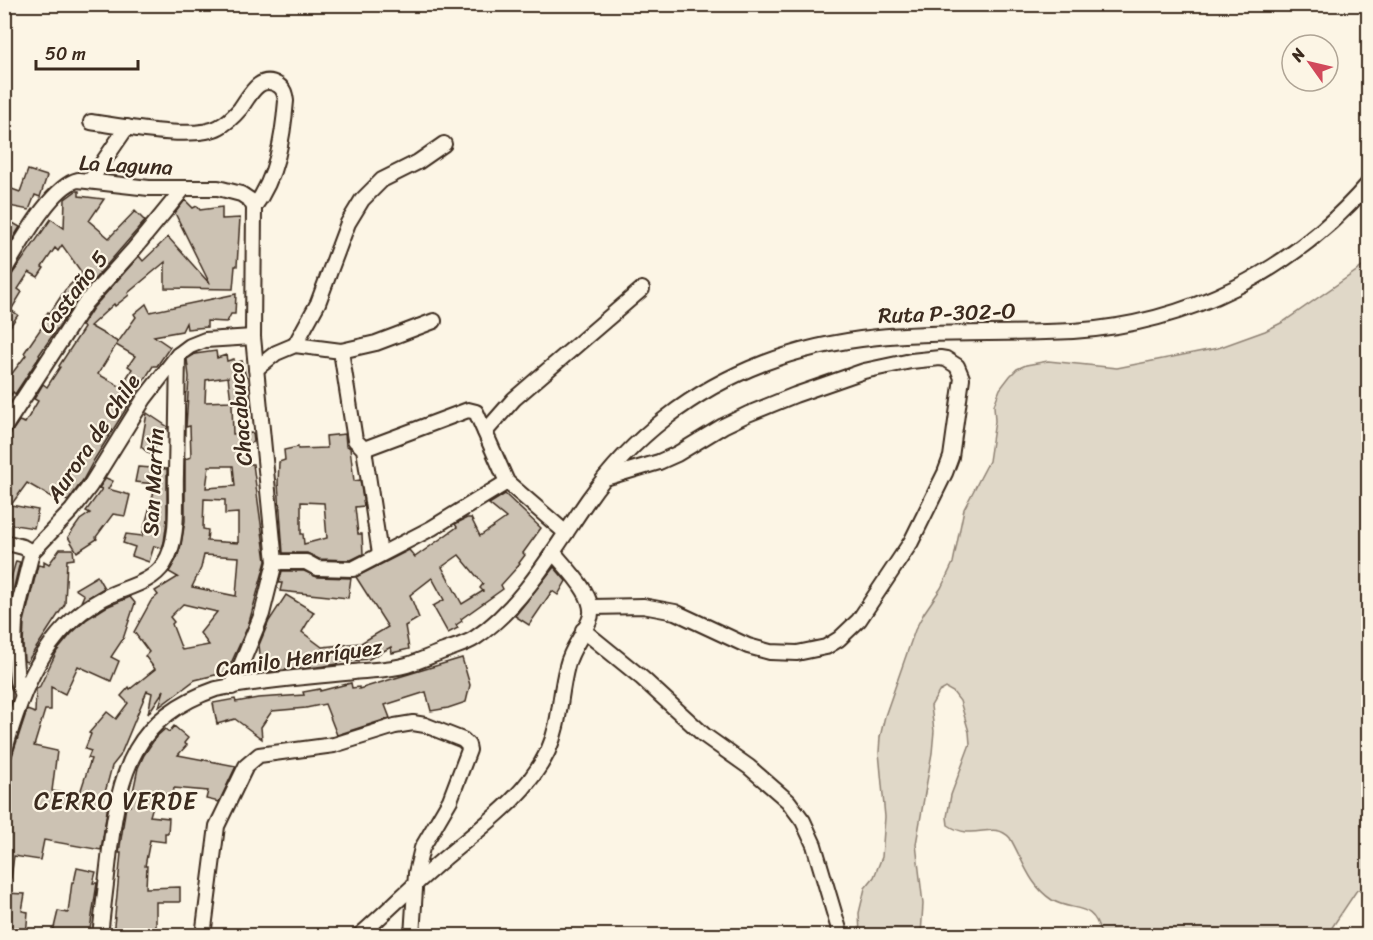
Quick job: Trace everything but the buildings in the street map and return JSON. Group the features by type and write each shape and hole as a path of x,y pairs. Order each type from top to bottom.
{"street":[{"path":"91,122 127,128 191,133 208,131 227,122 257,86 266,82 276,84 284,91 286,101 277,155 267,188 254,207 250,200 231,190 184,188"},
{"path":"90,180 127,128"},
{"path":"295,345 318,303 348,222 362,200 382,180 418,162 444,144"},
{"name":"La Laguna","path":"4,271 50,200 69,182 90,180 149,188 184,188"},
{"name":"Ruta P-302-O","path":"560,542 605,478 656,425 693,398 739,373 808,348 854,338 881,335 1053,332 1101,328 1149,320 1199,304 1249,282 1292,254 1333,222 1368,184"},
{"name":"Castaño 5","path":"4,429 86,302 134,249 184,188"},
{"name":"Chacabuco","path":"232,687 262,614 275,562 253,337 254,207"},
{"path":"485,432 514,399 642,289"},
{"path":"256,369 276,353 295,345 341,351 376,343 434,321"},
{"name":"Aurora de Chile","path":"23,695 17,681 15,621 32,552 72,510 90,486 144,399 178,355 190,346 205,340 253,337"},
{"path":"341,351 355,440 364,449 380,554"},
{"name":"San Martín","path":"4,753 23,695 43,655 59,631 81,611 102,598 149,580 164,564 173,543 175,519 178,355"},
{"path":"592,607 662,608 687,616 748,646 770,652 797,653 826,647 839,639 859,620 878,589 891,574 911,542 945,473 951,458 962,378 957,366 940,358 911,361 864,371 763,407 658,462 605,478"},
{"path":"359,936 429,871 517,795 539,766 554,736 567,665 590,620 592,607 560,542 507,482 476,412 468,410 364,449"},
{"path":"275,562 306,562 317,568 353,569 432,528 507,482"},
{"path":"4,542 32,552"},
{"name":"Camilo Henríquez","path":"100,936 117,798 125,772 152,728 176,707 202,694 232,687 405,666 472,640 498,620 560,542"},
{"path":"583,630 642,678 704,735 749,767 788,801 803,821 814,845 841,936"},
{"path":"203,936 217,826 246,766 259,755 334,745 395,726 413,723 426,725 466,742 470,750 450,800 422,848 416,873 411,936"}],"shaded area":[{"path":"1368,263 1368,893 1365,890 1357,890 1327,935 1101,935 1098,924 1088,912 1060,904 1044,894 1027,872 1010,838 1004,833 997,830 966,832 948,825 951,795 970,744 960,701 953,692 946,688 939,692 931,706 934,731 932,753 916,844 923,904 921,935 860,935 859,913 865,888 874,877 882,857 885,817 879,752 885,716 915,630 941,588 953,563 964,509 989,461 995,421 994,405 1000,389 1017,369 1026,365 1048,361 1117,368 1218,348 1283,322"}],"district":[{"name":"CERRO VERDE","path":"116,801"}]}
